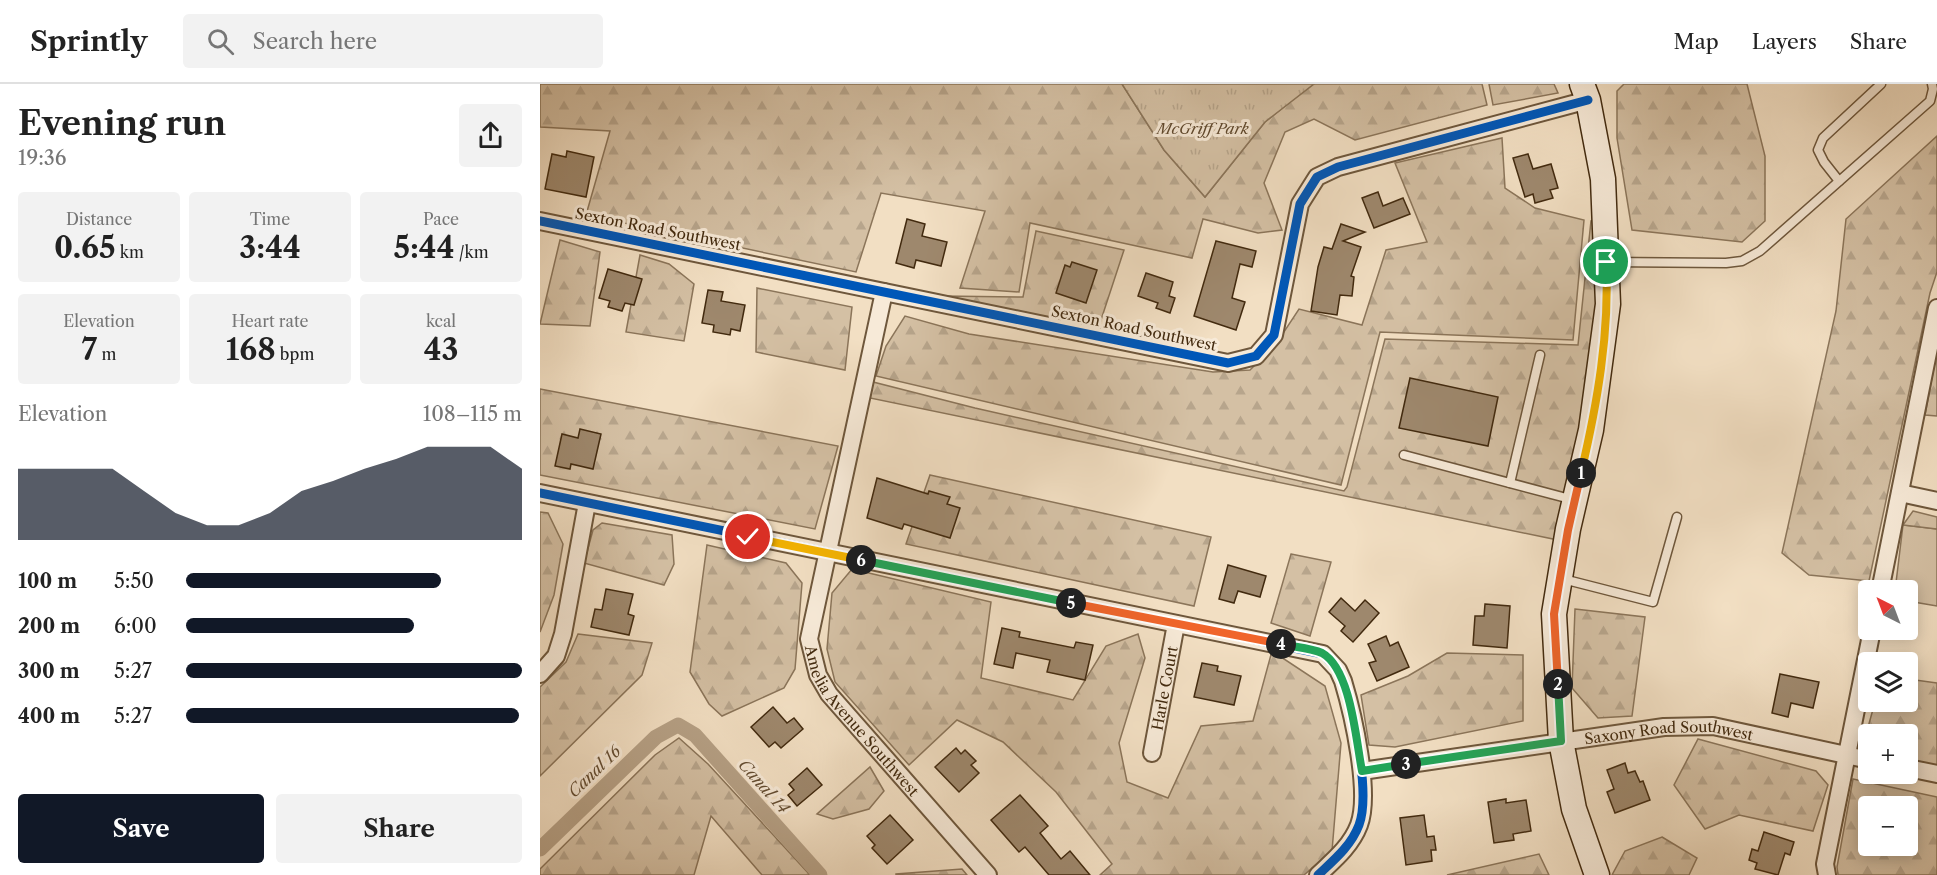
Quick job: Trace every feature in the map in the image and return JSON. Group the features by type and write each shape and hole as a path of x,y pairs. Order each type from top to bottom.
{"street":[{"path":"1585,92 1603,179 1608,304 1592,429 1575,500 1554,614 1561,741 1574,809 1596,875"},
{"name":"Sexton Road Southwest","path":"540,221 1228,363 1256,356 1274,334 1300,204 1317,177 1338,167 1585,92"},
{"name":"Amelia Avenue Southwest","path":"884,292 809,639 818,675 829,694 988,875"},
{"path":"1882,580 1937,308"},
{"path":"540,493 1323,654 1338,670 1344,681 1362,771 1360,823 1344,852 1318,875"},
{"path":"1900,493 1937,501"},
{"path":"540,674 556,656 563,634 587,503"},
{"name":"Harle Court","path":"1152,753 1176,624"},
{"path":"1827,875 1825,864 1870,640"},
{"name":"Saxony Road Southwest","path":"1362,771 1664,727 1713,726 1858,758"},
{"path":"1918,770 1937,774"}],"lane":[{"path":"1839,181 1818,150 1823,138 1881,84"},
{"path":"1606,262 1726,263 1742,261 1760,251 1930,101 1932,84"},
{"path":"1510,483 1540,355"},
{"path":"1404,455 1575,500"},
{"path":"1560,578 1653,602 1677,517"}],"green space":[{"path":"540,84 1122,84 1164,150 1205,197 1265,122 1312,84 1482,84 1487,105 1355,140 1314,119 1285,132 1264,183 1282,230 1258,233 1203,219 1192,258 1030,223 1019,292 960,288 985,211 881,193 856,272 586,215 610,131 540,127"},
{"name":"McGriff Park","path":"1122,84 1314,84 1265,122 1205,197 1164,150"},
{"path":"1489,84 1554,84 1558,93 1493,105"},
{"path":"1624,84 1747,84 1765,156 1765,221 1742,242 1632,230 1617,138 1617,91"},
{"path":"1937,136 1937,272 1930,293 1869,580 1809,575 1782,553 1836,311 1846,219"},
{"path":"1502,138 1505,188 1535,208 1584,220 1573,340 1380,332 1341,485 876,376 886,346 905,316 969,334 1213,372 1250,370 1276,344 1299,309 1362,325 1386,250 1427,242 1395,163"},
{"path":"1597,220 1600,303 1584,427 1558,540 870,398 873,382 975,408 1344,491 1347,487 1385,339 1578,345 1591,221"},
{"path":"1036,231 1124,250 1099,326 1163,342 941,296 1023,297"},
{"path":"560,240 600,252 590,326 540,324"},
{"path":"640,255 669,264 694,284 684,341 626,332"},
{"path":"757,288 852,307 845,370 756,352"},
{"path":"1937,351 1937,416 1925,415"},
{"path":"540,389 838,446 815,529 540,475"},
{"path":"930,475 1211,537 1194,606 906,544"},
{"path":"1913,511 1937,517 1937,529 1903,525"},
{"path":"540,512 548,513 563,544 554,595 540,632"},
{"path":"602,523 672,535 674,564 664,585 584,563 593,530"},
{"path":"1903,525 1937,529 1937,606 1918,603 1918,580 1896,580"},
{"path":"707,545 786,563 802,583 795,669 784,688 722,716 709,704 690,672"},
{"path":"1291,554 1331,562 1310,636 1271,623"},
{"path":"852,569 991,602 981,678 1073,700 1106,646 1138,634 1145,658 1119,743 1127,782 1168,798 1201,726 1253,721 1272,651 1325,686 1341,743 1332,851 1304,875 1100,875 1112,864 1056,792 1003,742 957,720 909,765 835,682 827,649 832,593"},
{"path":"1575,609 1645,617 1632,716 1598,718 1572,688"},
{"path":"578,634 652,643 642,675 540,776 540,687 566,662"},
{"path":"1447,653 1523,655 1523,721 1395,747 1369,745 1361,695 1408,676"},
{"path":"1918,680 1937,683 1937,766 1918,762 1918,724 1869,724 1872,712 1918,712"},
{"path":"679,738 708,764 810,875 762,875 711,816 694,875 540,875 540,869 655,755"},
{"path":"1698,739 1816,771 1828,785 1813,831 1739,815 1705,829 1674,785"},
{"path":"870,767 884,791 869,809 833,819 817,814"},
{"path":"1853,779 1858,780 1858,784 1876,784 1937,797 1937,875 1838,875 1837,867"},
{"path":"1662,837 1697,858 1689,875 1612,875 1625,851"},
{"path":"1539,854 1549,875 1447,875"},
{"path":"962,869 967,875 896,875 896,874"}],"building":[{"path":"567,151 594,157 586,197 545,189 552,154 566,157"},
{"path":"1528,154 1533,169 1551,164 1558,188 1550,190 1553,198 1535,203 1533,194 1525,197 1513,158"},
{"path":"1378,192 1383,206 1403,198 1410,214 1374,228 1362,198"},
{"path":"907,219 925,224 922,236 947,242 941,266 916,260 914,268 896,263"},
{"path":"1341,224 1365,232 1343,241 1361,247 1351,276 1354,277 1352,296 1340,295 1337,315 1311,311 1318,267 1324,247 1332,249"},
{"path":"1216,241 1256,251 1252,267 1240,264 1232,298 1245,302 1236,330 1194,316"},
{"path":"1072,262 1097,270 1086,303 1056,293 1065,265 1070,267"},
{"path":"608,269 642,279 634,305 625,303 622,311 608,307 610,301 599,298"},
{"path":"1146,273 1173,282 1169,296 1175,298 1170,313 1156,308 1158,303 1138,296"},
{"path":"708,290 723,292 721,301 745,305 740,331 731,329 730,335 713,332 714,325 702,323"},
{"path":"1410,378 1498,397 1488,446 1399,428"},
{"path":"580,429 601,434 593,469 571,464 570,469 555,466 562,434 578,438"},
{"path":"877,478 928,494 929,491 950,497 947,504 960,508 950,538 904,524 902,529 867,518"},
{"path":"1228,565 1266,576 1260,597 1238,591 1234,603 1219,599"},
{"path":"606,589 633,594 628,614 634,616 629,635 591,627 595,609 602,610"},
{"path":"1341,598 1355,611 1365,600 1379,613 1353,642 1341,631 1345,626 1329,612"},
{"path":"1485,604 1510,606 1507,648 1473,645 1475,616 1484,616"},
{"path":"1002,628 1020,632 1019,637 1074,648 1076,642 1093,645 1085,680 1047,672 1050,660 1016,653 1013,668 994,664"},
{"path":"1386,636 1390,646 1398,642 1409,667 1377,681 1369,663 1376,661 1368,644"},
{"path":"1202,663 1218,666 1217,671 1241,676 1234,705 1194,697"},
{"path":"1780,674 1819,682 1813,708 1791,703 1788,717 1772,713"},
{"path":"773,707 787,723 794,718 803,729 781,748 775,742 769,747 751,727"},
{"path":"956,748 961,754 965,750 976,761 971,765 979,773 959,792 935,767"},
{"path":"1625,763 1628,773 1635,771 1640,782 1643,781 1650,800 1615,813 1607,792 1614,789 1607,770"},
{"path":"807,768 822,785 797,806 788,795 794,790 789,784"},
{"path":"1020,795 1048,826 1040,833 1061,859 1070,851 1090,875 1049,875 1025,847 1019,852 991,820"},
{"path":"1506,799 1506,803 1526,800 1531,831 1513,834 1514,840 1494,843 1488,802"},
{"path":"890,815 913,840 887,864 872,848 875,845 867,836"},
{"path":"1424,815 1427,837 1434,836 1436,850 1431,850 1432,861 1406,865 1400,818"},
{"path":"1764,832 1794,842 1790,855 1785,853 1778,875 1755,869 1757,863 1749,860 1752,849 1758,851"}],"waterway":[{"name":"Canal 14","path":"540,849 656,737 678,725 695,735 820,875"}],"cycle path":[{"path":"540,221 1228,363 1256,356 1274,335 1300,204 1317,177 1338,167 1588,100"},
{"path":"540,493 1323,654 1338,670 1343,681 1356,733 1363,794 1362,811 1356,833 1342,852 1318,875"}],"route":[{"path":"748,537 1323,654 1338,670 1344,681 1362,771 1561,741 1554,614 1568,530 1592,429 1608,304 1606,262"}],"water label":[{"name":"Canal 16","path":"594,771"}]}
